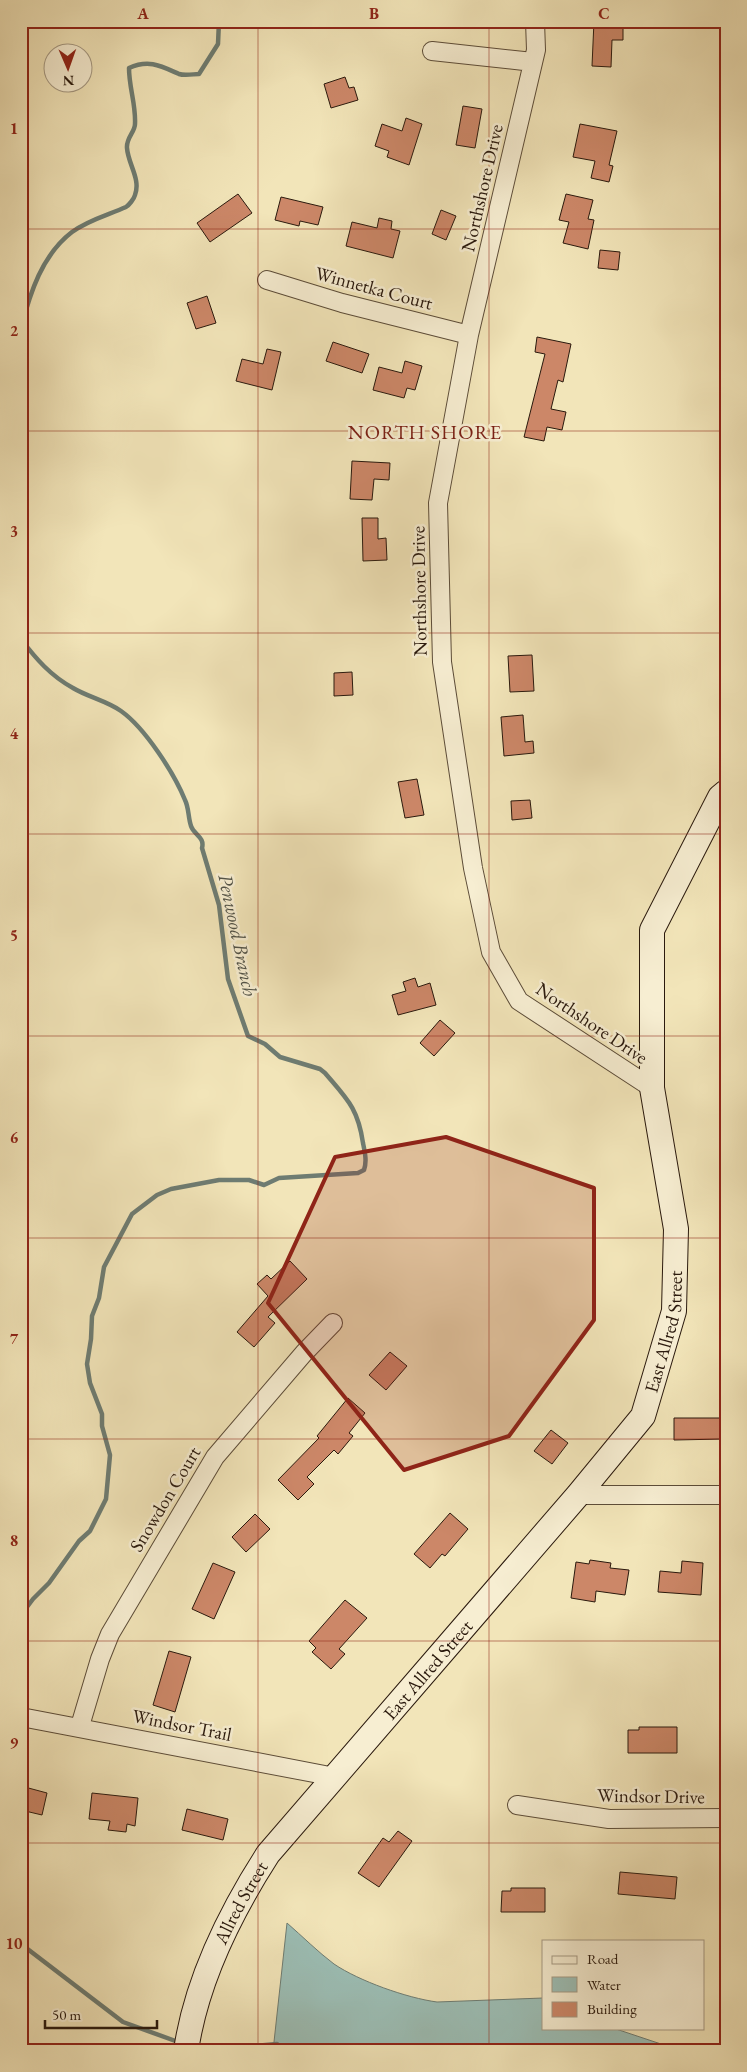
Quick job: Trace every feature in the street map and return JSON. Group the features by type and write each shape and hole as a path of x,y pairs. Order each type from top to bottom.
{"street":[{"name":"Northshore Drive","path":"534,21 536,50 469,335 438,503 442,662 473,868 491,952 519,1001 652,1088"},
{"path":"432,51 533,62"},
{"name":"Winnetka Court","path":"267,280 342,302 469,335"},
{"name":"East Allred Street","path":"335,1777 578,1496 644,1416 674,1311 676,1229 652,1088 652,930 720,797 726,792"},
{"name":"Snowdon Court","path":"80,1726 100,1659 110,1634 192,1491 215,1457 304,1353 333,1323"},
{"path":"578,1496 726,1495"},
{"name":"Windsor Trail","path":"21,1717 80,1726 335,1777"},
{"name":"Allred Street","path":"186,2051 206,1972 247,1886 268,1854 335,1777"},
{"name":"Windsor Drive","path":"517,1804 609,1819 726,1818"}],"highlighted area":[{"path":"446,1137 594,1188 594,1320 509,1436 404,1470 268,1303 335,1157"}],"water":[{"path":"287,1923 334,1964 356,1977 398,1993 437,2002 542,1998 542,2030 619,2030 667,2046 672,2051 273,2051"}],"building":[{"path":"594,21 617,21 616,24 623,25 623,40 612,40 611,67 592,66"},
{"path":"345,77 349,88 354,87 358,100 331,108 324,84"},
{"path":"463,106 482,109 475,148 456,145"},
{"path":"406,118 422,124 409,165 387,157 389,151 375,146 382,124 402,131"},
{"path":"580,124 617,131 609,165 613,166 609,182 591,178 595,161 573,157"},
{"path":"238,194 252,213 210,242 197,223"},
{"path":"566,194 593,200 588,219 594,220 588,249 563,243 569,222 559,220"},
{"path":"281,197 323,207 318,225 300,221 299,226 275,220"},
{"path":"441,210 456,216 446,240 432,234"},
{"path":"379,218 392,221 391,229 400,231 393,258 346,246 352,222 377,228"},
{"path":"600,250 620,252 618,270 598,268"},
{"path":"207,296 216,323 196,329 187,303"},
{"path":"537,337 571,344 563,382 558,380 551,409 566,412 562,430 547,427 544,441 524,437 545,354 535,352"},
{"path":"333,342 369,354 362,373 326,361"},
{"path":"267,349 281,352 272,390 236,381 242,359 263,364"},
{"path":"405,361 422,366 415,390 407,388 404,398 373,390 379,367 402,373"},
{"path":"352,461 390,463 389,480 374,479 372,500 350,499"},
{"path":"362,518 378,518 378,539 386,538 387,560 363,561"},
{"path":"532,655 534,691 510,692 508,656"},
{"path":"352,672 353,695 334,696 334,673"},
{"path":"523,715 525,742 533,741 534,753 504,756 501,717"},
{"path":"417,779 424,815 405,818 398,782"},
{"path":"530,800 532,818 512,820 511,801"},
{"path":"415,978 418,987 430,983 436,1005 398,1015 392,995 406,991 403,982"},
{"path":"440,1020 455,1033 434,1056 420,1043"},
{"path":"290,1261 307,1279 268,1317 275,1323 254,1347 237,1332 268,1296 257,1284 267,1275 271,1279"},
{"path":"390,1352 407,1366 386,1390 369,1375"},
{"path":"348,1398 365,1413 349,1433 353,1436 338,1454 334,1450 307,1477 314,1484 298,1500 278,1480 319,1438 317,1436"},
{"path":"674,1418 724,1418 724,1439 674,1440"},
{"path":"551,1430 568,1443 552,1464 534,1451"},
{"path":"450,1513 468,1529 445,1556 442,1554 430,1568 414,1554"},
{"path":"255,1514 270,1529 246,1552 232,1537"},
{"path":"590,1560 611,1563 610,1568 629,1570 625,1595 596,1591 595,1602 571,1598 576,1562 589,1564"},
{"path":"682,1561 703,1563 701,1595 658,1592 660,1571 681,1573"},
{"path":"213,1563 235,1572 214,1619 192,1609"},
{"path":"345,1600 367,1618 339,1649 345,1654 331,1669 312,1652 316,1648 309,1641"},
{"path":"169,1651 191,1657 175,1712 153,1705"},
{"path":"639,1727 677,1727 677,1753 628,1753 628,1730 639,1730"},
{"path":"21,1786 47,1793 42,1815 21,1810"},
{"path":"92,1793 138,1798 135,1826 127,1824 126,1832 108,1830 110,1821 89,1819"},
{"path":"187,1809 228,1819 223,1840 182,1830"},
{"path":"398,1831 412,1841 379,1887 358,1873 383,1838 389,1842"},
{"path":"620,1872 677,1877 675,1899 618,1894"},
{"path":"511,1888 545,1888 545,1912 501,1912 502,1891 511,1891"}],"waterway":[{"name":"Penwood Branch","path":"21,328 33,288 45,263 62,241 85,224 126,207 134,197 136,183 127,148 135,124 129,68 136,65 149,64 161,66 181,75 199,74 218,44 219,21"},
{"name":"Penwood Branch","path":"21,639 38,660 58,678 79,691 110,704 121,711 140,728 166,764 186,803 192,829 203,844 202,848 219,905 228,979 248,1036 265,1044 280,1057 320,1069 325,1073 355,1112 361,1131 366,1160 364,1170 358,1173 279,1178 264,1185 249,1180 219,1180 171,1189 157,1195 132,1214 104,1267 99,1298 92,1316 87,1364 90,1383 102,1414 102,1426 110,1455 106,1499 90,1531 79,1541 49,1583 33,1599 21,1615"},
{"path":"21,1944 123,2022 181,2043"},
{"path":"193,2046 219,2049 277,2044"}],"district":[{"name":"NORTH SHORE","path":"425,432"}]}
